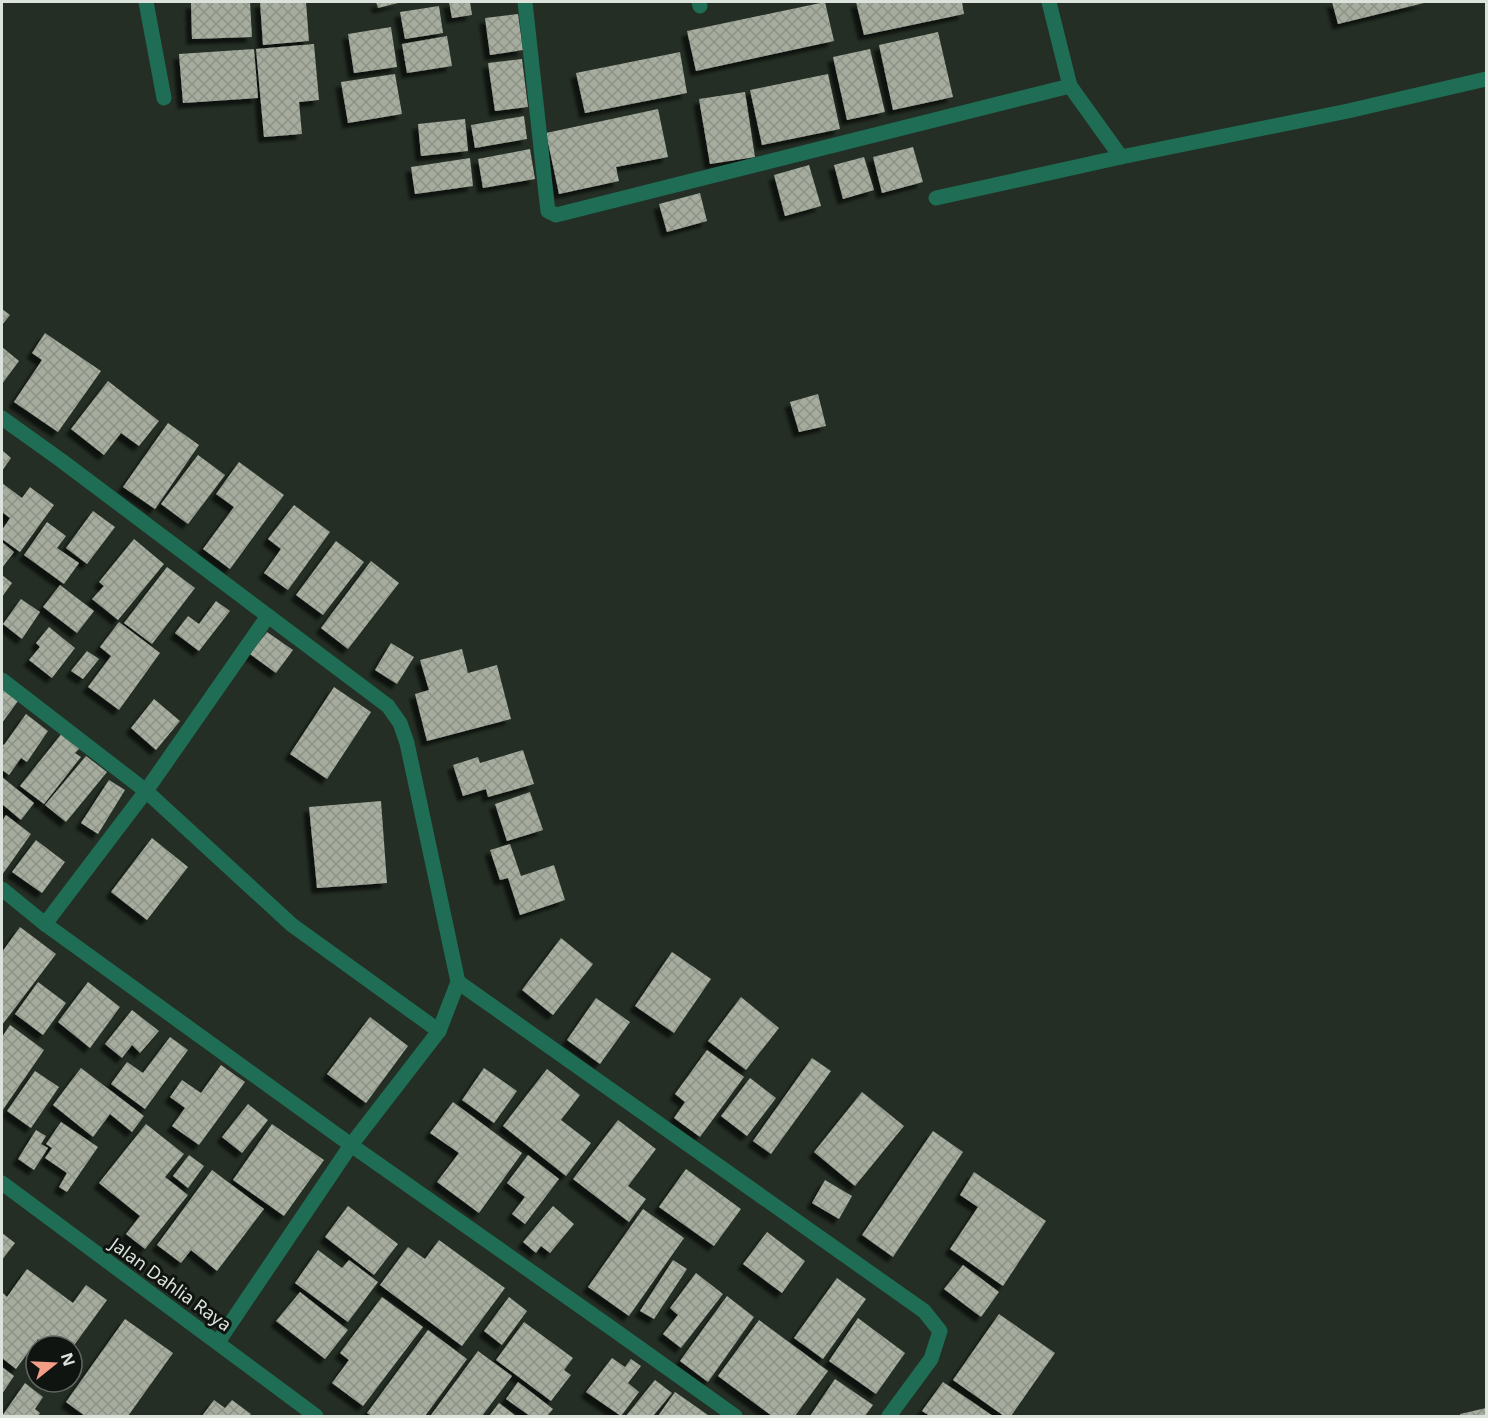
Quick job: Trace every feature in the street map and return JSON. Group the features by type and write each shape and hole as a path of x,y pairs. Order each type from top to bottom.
{"street":[{"path":"146,2 164,99"},
{"path":"525,2 546,203 548,211 556,215 1070,86"},
{"path":"1049,2 1070,86 1121,157"},
{"path":"936,198 1121,157 1348,111 1486,79"},
{"path":"2,418 388,706 400,723 407,743 458,982 440,1031 351,1145 218,1342"},
{"path":"45,924 146,791 268,616"},
{"path":"2,680 146,791 292,925 440,1031"},
{"path":"2,889 45,924 351,1145 735,1416"},
{"path":"458,982 924,1311 940,1331 931,1359 889,1416"},
{"name":"Jalan Dahlia Raya","path":"2,1183 316,1416"}],"building":[{"path":"250,2 252,37 192,39 191,3"},
{"path":"260,2 306,2 309,41 263,45"},
{"path":"376,2 402,2 378,8"},
{"path":"449,2 470,2 472,15 452,18"},
{"path":"825,2 834,41 696,71 687,31"},
{"path":"856,2 962,2 964,14 864,35"},
{"path":"1332,2 1428,2 1338,24"},
{"path":"439,6 443,33 405,39 400,12"},
{"path":"518,14 523,50 490,55 485,18"},
{"path":"391,27 397,67 354,73 348,34"},
{"path":"938,32 953,97 893,110 879,45"},
{"path":"447,36 452,66 407,73 402,44"},
{"path":"314,44 319,100 299,102 302,134 264,137 256,49"},
{"path":"254,49 258,98 183,103 179,54"},
{"path":"870,49 885,112 847,120 833,57"},
{"path":"680,52 687,93 585,113 576,73"},
{"path":"522,59 528,107 495,111 488,63"},
{"path":"395,74 402,114 348,123 341,82"},
{"path":"828,74 840,129 762,145 750,90"},
{"path":"745,92 755,157 710,164 699,99"},
{"path":"658,109 668,157 616,167 619,181 559,194 546,133"},
{"path":"524,116 527,139 475,148 471,125"},
{"path":"465,119 468,151 421,156 418,124"},
{"path":"913,147 923,182 882,193 873,157"},
{"path":"530,149 535,179 483,188 478,159"},
{"path":"864,157 874,190 843,199 834,165"},
{"path":"470,158 473,186 415,194 411,167"},
{"path":"809,165 821,206 785,216 774,175"},
{"path":"700,193 707,221 667,232 659,204"},
{"path":"2,309 10,315 2,325"},
{"path":"45,333 101,371 58,432 14,402 42,360 32,353"},
{"path":"2,347 19,361 2,384"},
{"path":"108,381 159,421 139,446 121,433 104,455 71,429"},
{"path":"818,394 826,426 799,432 790,402"},
{"path":"168,423 199,445 155,509 123,487"},
{"path":"2,450 11,458 2,471"},
{"path":"198,455 225,475 188,524 161,504"},
{"path":"239,462 284,495 230,569 203,549 234,507 216,494"},
{"path":"2,483 22,498 30,487 54,505 20,552 2,539 2,530 10,518 2,512"},
{"path":"294,505 330,532 288,590 264,573 281,549 268,539"},
{"path":"93,511 115,527 87,564 66,548"},
{"path":"47,522 66,536 57,548 79,563 64,584 24,555"},
{"path":"134,539 164,564 118,620 92,599 104,586 99,582"},
{"path":"336,541 364,562 323,615 296,595"},
{"path":"2,542 14,552 2,568"},
{"path":"371,561 399,583 348,649 321,628"},
{"path":"167,567 195,588 152,644 124,623"},
{"path":"2,575 12,583 2,597"},
{"path":"60,585 94,611 77,633 43,607"},
{"path":"21,599 40,612 22,639 3,624"},
{"path":"216,601 230,611 199,651 175,633 188,616 199,624"},
{"path":"119,622 160,653 119,710 88,687 111,656 100,647"},
{"path":"49,627 75,648 52,678 29,660 40,647 36,643"},
{"path":"267,632 293,650 276,673 250,654"},
{"path":"391,643 414,657 397,684 375,670"},
{"path":"462,649 468,673 497,665 511,719 427,741 415,694 429,690 420,660"},
{"path":"87,651 99,659 83,679 71,671"},
{"path":"2,682 21,697 2,723"},
{"path":"334,687 371,712 327,779 290,754"},
{"path":"154,699 180,721 156,750 131,728"},
{"path":"26,714 48,731 27,762 21,758 9,775 2,770 2,744 4,745"},
{"path":"63,732 81,747 75,753 81,757 44,804 20,786"},
{"path":"523,750 534,784 488,797 486,789 463,796 453,765 478,757 480,763"},
{"path":"86,756 107,772 66,822 45,805"},
{"path":"2,777 34,803 21,820 2,804"},
{"path":"109,780 125,790 98,834 81,823"},
{"path":"530,792 543,830 507,841 495,804"},
{"path":"381,801 387,883 317,888 309,807"},
{"path":"6,815 31,834 2,875 2,821"},
{"path":"152,838 188,867 147,920 111,892"},
{"path":"36,840 65,862 42,893 12,872"},
{"path":"510,844 521,876 554,865 565,900 520,915 508,878 500,880 490,850"},
{"path":"20,927 56,954 2,1025 2,952"},
{"path":"561,938 593,964 553,1015 522,990"},
{"path":"672,952 711,979 674,1033 635,1006"},
{"path":"38,982 66,1003 43,1035 15,1014"},
{"path":"88,982 120,1007 90,1048 58,1022"},
{"path":"741,997 779,1028 746,1070 708,1041"},
{"path":"596,998 630,1022 600,1064 567,1040"},
{"path":"132,1010 159,1031 140,1053 132,1045 122,1058 105,1044"},
{"path":"370,1017 408,1046 366,1103 327,1074"},
{"path":"10,1025 44,1050 2,1111 2,1037"},
{"path":"170,1037 188,1050 145,1109 111,1084 127,1062 143,1073"},
{"path":"707,1050 744,1077 700,1137 674,1118 685,1102 675,1094"},
{"path":"812,1058 831,1071 771,1154 753,1141"},
{"path":"221,1065 245,1082 199,1145 172,1126 185,1108 170,1097 182,1080 201,1093"},
{"path":"81,1068 144,1116 132,1132 110,1114 93,1137 53,1105"},
{"path":"484,1068 517,1091 494,1123 462,1100"},
{"path":"547,1069 580,1095 561,1120 591,1143 566,1176 503,1126"},
{"path":"35,1071 59,1087 31,1128 7,1111"},
{"path":"750,1078 776,1098 747,1136 721,1116"},
{"path":"862,1092 904,1126 855,1186 814,1152"},
{"path":"453,1102 522,1153 479,1213 437,1182 459,1153 430,1133"},
{"path":"248,1104 268,1120 242,1153 222,1137"},
{"path":"618,1120 656,1149 628,1186 646,1199 629,1222 573,1179"},
{"path":"61,1122 98,1147 67,1192 59,1187 67,1173 45,1158 52,1148 46,1144"},
{"path":"146,1124 184,1154 165,1177 188,1195 145,1249 126,1234 140,1216 99,1183"},
{"path":"272,1124 324,1160 284,1216 233,1180"},
{"path":"36,1130 46,1136 41,1144 48,1148 34,1170 18,1159"},
{"path":"933,1131 963,1152 893,1257 862,1235"},
{"path":"189,1155 204,1166 188,1188 173,1176"},
{"path":"528,1155 559,1179 525,1224 512,1214 525,1197 507,1183"},
{"path":"686,1169 741,1209 714,1246 659,1207"},
{"path":"212,1170 264,1209 217,1271 191,1250 181,1263 157,1245"},
{"path":"974,1172 1046,1221 1003,1286 950,1249 978,1207 960,1195"},
{"path":"825,1180 852,1196 839,1219 812,1203"},
{"path":"348,1206 398,1244 374,1275 325,1237"},
{"path":"553,1206 574,1224 550,1253 541,1246 536,1253 523,1242"},
{"path":"643,1209 684,1238 629,1316 588,1287"},
{"path":"767,1232 805,1261 782,1293 743,1264"},
{"path":"2,1233 15,1243 2,1260"},
{"path":"439,1240 505,1288 462,1346 380,1285 408,1247 425,1259"},
{"path":"318,1250 342,1268 349,1260 378,1282 348,1322 295,1283"},
{"path":"673,1260 687,1269 654,1319 640,1311"},
{"path":"963,1265 999,1292 981,1317 944,1289"},
{"path":"27,1269 73,1303 86,1285 107,1300 82,1334 24,1334 24,1358 16,1369 2,1358 2,1292 7,1297"},
{"path":"696,1273 723,1294 681,1348 663,1334 678,1315 670,1308"},
{"path":"837,1278 866,1299 823,1359 794,1338"},
{"path":"300,1292 348,1330 325,1359 276,1321"},
{"path":"727,1296 754,1317 708,1382 680,1361"},
{"path":"382,1297 423,1327 363,1406 332,1383 349,1360 340,1353"},
{"path":"509,1297 527,1311 502,1345 484,1331"},
{"path":"999,1314 1055,1353 1011,1416 1004,1416 953,1380"},
{"path":"858,1318 905,1353 876,1394 829,1361"},
{"path":"125,1319 173,1353 128,1416 85,1416 66,1402 72,1394 84,1394 84,1377"},
{"path":"759,1320 828,1371 795,1416 772,1416 718,1376"},
{"path":"524,1322 573,1358 564,1370 571,1375 551,1401 496,1360"},
{"path":"428,1330 467,1359 425,1416 372,1416 367,1413"},
{"path":"478,1351 512,1376 482,1416 431,1415"},
{"path":"612,1358 625,1367 631,1359 641,1366 628,1383 639,1392 621,1416 586,1392"},
{"path":"2,1367 14,1376 2,1394"},
{"path":"835,1379 873,1405 865,1416 810,1416"},
{"path":"655,1380 672,1393 653,1416 626,1416"},
{"path":"518,1382 553,1409 547,1416 530,1416 506,1399"},
{"path":"943,1382 993,1416 930,1416 922,1411"},
{"path":"24,1384 24,1394 39,1394 43,1397 35,1409 40,1413 38,1416 2,1416"},
{"path":"675,1392 708,1415 658,1416"},
{"path":"214,1400 225,1408 232,1400 251,1414 249,1416 202,1416"},
{"path":"499,1403 516,1416 489,1416"},
{"path":"1486,1408 1486,1416 1461,1416 1460,1414"}]}
